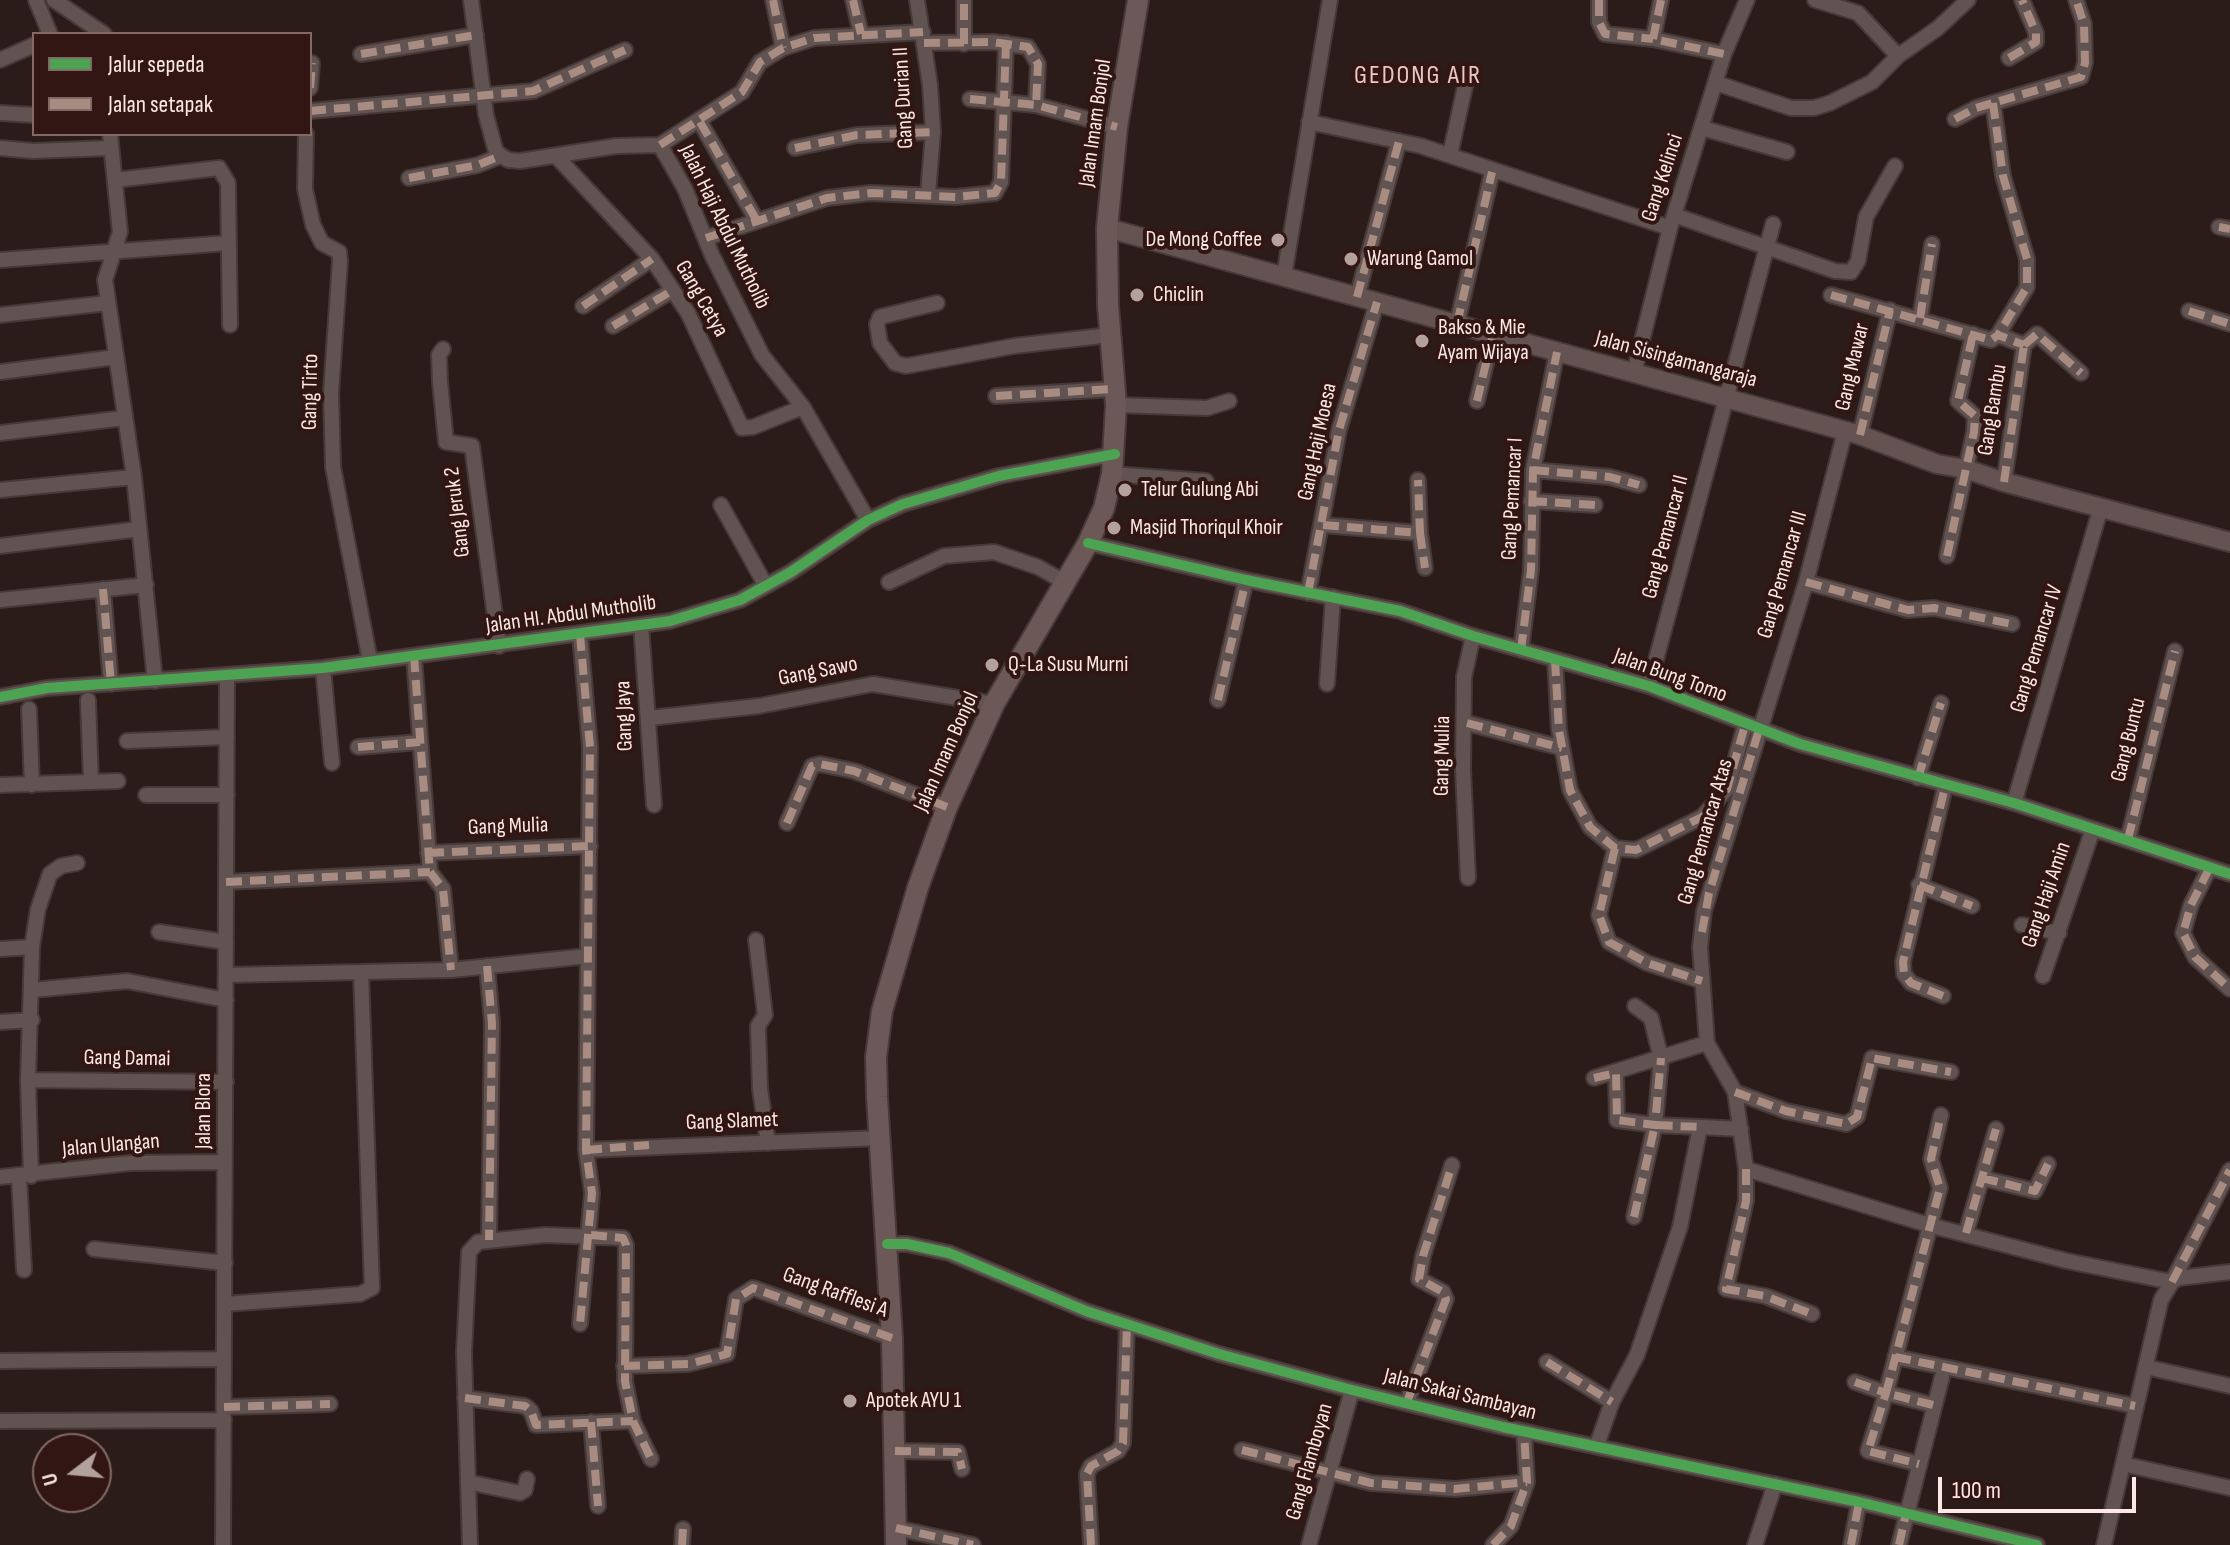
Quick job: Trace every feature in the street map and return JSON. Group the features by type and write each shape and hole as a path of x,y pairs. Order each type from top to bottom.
{"highway":[{"name":"Jalan Imam Bonjol","path":"896,1536 892,1338 876,1057 882,1011 918,887 947,807 994,704 1066,583 1104,508 1114,464 1115,397 1107,228 1117,127 1138,0"}],"main road":[{"name":"Jalan Sisingamangaraja","path":"1107,228 1852,433 1937,464 1966,469 2004,482 2230,542"}],"street":[{"path":"36,0 49,32"},
{"path":"54,0 101,32"},
{"path":"409,178 478,165 500,156 489,131 471,0"},
{"path":"773,0 783,48"},
{"path":"853,0 861,34"},
{"name":"Gang Durian II","path":"917,0 933,132 928,194"},
{"path":"964,0 964,44"},
{"path":"1284,276 1330,0"},
{"path":"1599,0 1599,22 1605,34 1653,39 1724,54"},
{"path":"1653,39 1661,0"},
{"name":"Gang Kelinci","path":"1634,373 1672,221 1724,54 1747,0"},
{"path":"1716,83 1791,108 1814,108 1851,96 1872,82 1898,56 1938,28 1968,0"},
{"path":"2009,58 2036,42 2033,25 2022,0"},
{"path":"1955,119 1993,103 2081,77 2085,63 2084,24 2076,0"},
{"path":"1820,1 1858,13 1898,56"},
{"path":"660,145 742,92 760,62 783,48 814,38 861,34 1028,47 1038,64 1036,105"},
{"path":"361,54 476,35"},
{"path":"706,238 827,198 928,194 990,196 995,193 1001,182 1006,43"},
{"path":"0,60 32,46"},
{"path":"312,111 383,108 547,87 625,50"},
{"path":"1450,155 1466,82"},
{"path":"970,99 1036,105 1117,127"},
{"path":"1831,295 1991,340 1998,335 2027,287 2027,259 2003,176 1993,103"},
{"path":"0,113 32,115"},
{"path":"700,122 757,221"},
{"path":"1309,122 1450,155 1492,172 1766,246 1835,271 1851,272 1858,261 1866,217 1895,166"},
{"path":"1702,128 1787,152"},
{"path":"795,148 857,135 933,132"},
{"name":"Gang Tirto","path":"306,136 305,189 313,225 322,243 339,252 331,393 333,467 370,661"},
{"path":"0,148 33,151 109,141 120,232 117,250 105,280 134,477 155,681"},
{"path":"1357,297 1399,141"},
{"name":"Jalah Haji Abdul Mutholib","path":"500,156 520,161 616,146 660,145 685,189 762,355 803,407 868,520"},
{"name":"Gang Cetya","path":"557,157 652,259 694,325 742,428 753,427 803,407"},
{"path":"115,180 219,168 228,183 230,325"},
{"path":"1457,324 1492,172"},
{"name":"Gang Pemancar II","path":"1649,686 1773,224"},
{"path":"0,260 228,243"},
{"path":"1920,318 1932,244"},
{"path":"583,306 652,259"},
{"path":"613,326 673,290"},
{"name":"Gang Haji Moesa","path":"1308,593 1339,430 1377,302"},
{"path":"0,315 108,303"},
{"path":"937,303 880,317 877,324 880,343 895,363 906,366 1014,346 1110,335"},
{"name":"Gang Mawar","path":"1852,433 1890,310"},
{"path":"2189,311 2230,324"},
{"path":"1477,401 1493,334"},
{"path":"1947,556 1975,416 1960,405 1958,398 1973,334"},
{"path":"1998,335 2024,345 2037,334 2081,373"},
{"name":"Gang Bambu","path":"2004,482 2024,345"},
{"name":"Gang Jeruk 2","path":"443,349 439,355 446,442 472,446 483,548 499,646"},
{"name":"Gang Pemancar I","path":"1521,650 1530,593 1533,470 1557,352"},
{"path":"0,372 116,357"},
{"path":"996,396 1115,397 1207,408 1229,401"},
{"path":"0,433 124,418"},
{"name":"Gang Pemancar III","path":"1752,728 1806,582 1852,433"},
{"name":"Jalan HI. Abdul Mutholib","path":"0,697 47,688 323,668 641,625 740,600 868,520 903,504 973,483 1114,464 1206,481"},
{"path":"1533,470 1596,475 1639,485"},
{"path":"0,490 134,477"},
{"path":"1418,480 1425,568"},
{"path":"1531,501 1595,505"},
{"path":"721,505 766,586"},
{"name":"Gang Pemancar IV","path":"2014,803 2101,507"},
{"path":"1323,525 1420,533"},
{"path":"0,546 139,529"},
{"name":"Jalan Bung Tomo","path":"1088,543 1246,580 1400,611 1473,636 1649,686 1752,728 1945,787 2014,803 2230,874"},
{"path":"889,582 944,556 994,552 1038,567 1066,583"},
{"path":"1218,700 1246,580"},
{"path":"1806,582 1908,610 1934,608 2012,624"},
{"path":"0,600 146,585"},
{"path":"103,589 111,684"},
{"path":"1327,684 1333,597"},
{"name":"Gang Jaya","path":"641,625 654,805"},
{"path":"580,635 590,747 586,1150 592,1193 591,1235 580,1324"},
{"name":"Gang Mulia","path":"1468,878 1463,769 1467,723 1464,677 1473,636"},
{"name":"Gang Buntu","path":"2128,839 2175,651"},
{"path":"414,656 430,872 443,889 451,970"},
{"path":"1555,660 1562,748 1578,809 1602,840 1615,848 1636,850 1702,817 1727,789 1752,728"},
{"path":"323,668 332,763"},
{"name":"Jalan Blora","path":"223,1545 227,677"},
{"name":"Gang Sawo","path":"650,718 759,706 886,684 994,704"},
{"path":"88,700 91,782"},
{"path":"1918,778 1941,703"},
{"path":"29,709 32,785"},
{"path":"1467,723 1562,748"},
{"name":"Gang Pemancar Atas","path":"1707,1043 1702,981 1704,911 1752,728"},
{"path":"127,741 227,737"},
{"path":"358,747 420,742"},
{"path":"787,823 815,764 854,771 947,807"},
{"path":"0,785 118,781"},
{"path":"1943,996 1911,983 1904,974 1919,885 1945,787"},
{"path":"146,795 227,795"},
{"name":"Gang Haji Amin","path":"2043,976 2093,829"},
{"name":"Gang Mulia","path":"428,853 590,846"},
{"path":"1615,848 1599,915 1609,942 1639,959 1702,981"},
{"path":"24,1270 32,947 38,909 50,874 61,866 77,863"},
{"path":"2209,869 2191,905 2183,933 2195,957 2230,989"},
{"path":"226,882 430,872"},
{"path":"1919,885 1972,906"},
{"path":"2022,925 2059,933"},
{"path":"159,932 226,942"},
{"path":"756,940 765,1015 758,1026 759,1076 768,1143"},
{"path":"0,949 32,947"},
{"path":"226,975 451,970 588,956"},
{"path":"487,966 492,1023 489,1240"},
{"path":"225,1304 360,1294 372,1288 361,972"},
{"path":"33,990 127,981 226,1000"},
{"path":"1634,1217 1655,1125 1661,1058 1651,1018 1635,1006"},
{"path":"0,1022 32,1020"},
{"path":"1594,1078 1707,1043 1735,1092 1746,1169 1746,1201 1726,1289 1765,1296 1812,1314"},
{"path":"1735,1092 1786,1111 1846,1124 1857,1117 1872,1058 1951,1072"},
{"path":"1616,1073 1617,1120 1741,1129"},
{"name":"Gang Damai","path":"28,1080 226,1082"},
{"path":"1919,1464 1868,1451 1940,1188 1931,1159 1941,1115"},
{"path":"1597,1445 1612,1402 1637,1355 1680,1227 1700,1127"},
{"path":"1966,1233 1996,1129"},
{"name":"Gang Slamet","path":"586,1150 880,1138"},
{"name":"Jalan Ulangan","path":"0,1177 25,1177 130,1163 225,1162"},
{"path":"1982,1178 2029,1193 2038,1188 2048,1164"},
{"path":"1407,1402 1446,1299 1443,1292 1419,1279 1423,1256 1452,1165"},
{"path":"1746,1169 1929,1225 2067,1261 2172,1282 2230,1272"},
{"path":"2104,1545 2161,1300 2230,1170"},
{"path":"470,1545 465,1398 469,1252 478,1242 591,1235 623,1238 626,1245 624,1366 633,1421 651,1459"},
{"name":"Jalan Sakai Sambayan","path":"887,1244 907,1244 949,1253 1086,1311 1352,1390 1524,1432 1859,1502 2037,1545"},
{"path":"94,1249 225,1263"},
{"name":"Gang Rafflesi A","path":"624,1366 688,1364 727,1354 731,1349 736,1299 753,1288 892,1338"},
{"path":"1091,1545 1087,1474 1091,1466 1118,1451 1123,1443 1127,1324"},
{"path":"1895,1357 2135,1406"},
{"path":"0,1361 224,1359"},
{"path":"1547,1362 1612,1402"},
{"path":"2146,1367 2230,1386"},
{"path":"1899,1545 1942,1377"},
{"path":"1855,1382 1933,1405"},
{"name":"Gang Flamboyan","path":"1309,1545 1332,1472 1352,1390"},
{"path":"465,1398 525,1406 531,1411 536,1425 633,1421"},
{"path":"0,1421 224,1413 330,1404"},
{"path":"591,1422 598,1506"},
{"path":"1493,1545 1511,1526 1527,1482 1524,1432"},
{"path":"1242,1450 1371,1483 1455,1489 1527,1482"},
{"path":"895,1451 958,1452 962,1469"},
{"path":"2123,1464 2230,1488"},
{"path":"468,1482 520,1493 525,1490 527,1479"},
{"path":"1755,1545 1775,1484"},
{"path":"1851,1545 1859,1502"},
{"path":"682,1545 683,1529"},
{"path":"896,1536 973,1545"}],"marked path":[{"path":"773,0 783,48"},
{"path":"853,0 861,34"},
{"path":"964,0 964,44"},
{"path":"1599,0 1599,22 1605,34 1653,39"},
{"path":"1661,0 1653,39 1724,54"},
{"path":"2009,58 2036,42 2036,33 2022,0"},
{"path":"1955,119 1976,108 2081,77 2085,63 2084,24 2076,0"},
{"path":"660,145 742,92 760,62 783,48 814,38 923,32"},
{"path":"361,54 476,35"},
{"path":"924,43 993,42 1028,47 1038,64 1036,105"},
{"path":"706,238 827,198 871,193 956,197 995,193 1001,182 1006,43"},
{"path":"312,111 533,91 625,50"},
{"path":"970,99 1036,105 1117,127"},
{"path":"1993,103 2003,176 2027,259 2027,287 1998,335"},
{"path":"700,122 757,221"},
{"path":"795,148 857,135 933,132"},
{"path":"1357,297 1399,141"},
{"path":"409,178 478,165 500,156"},
{"path":"1457,324 1492,172"},
{"path":"2219,227 2230,229"},
{"path":"1920,318 1932,244"},
{"path":"583,306 652,259"},
{"path":"613,326 673,290"},
{"path":"1831,295 1991,340 1998,335 2024,345"},
{"path":"1308,593 1339,430 1377,302"},
{"path":"1860,435 1890,310"},
{"path":"2189,311 2230,324"},
{"path":"1477,401 1493,334"},
{"path":"1947,556 1974,432 1975,416 1958,401 1973,334"},
{"path":"2024,345 2037,334 2081,373"},
{"path":"2004,482 2024,345"},
{"path":"1521,650 1531,570 1533,470 1557,352"},
{"path":"996,396 1114,389"},
{"path":"1533,470 1610,477 1639,485"},
{"path":"1323,525 1420,533 1418,480"},
{"path":"1531,501 1595,505"},
{"path":"1420,533 1425,568"},
{"path":"1218,700 1246,580"},
{"path":"1806,582 1908,610 1934,608 2012,624"},
{"path":"103,589 111,684"},
{"path":"580,635 590,747 586,1150 592,1193 580,1324"},
{"path":"2128,839 2175,651"},
{"path":"414,656 430,872 443,889 451,970"},
{"path":"1555,660 1559,730 1570,790 1590,827 1615,848 1636,850 1702,817 1727,789 1745,725"},
{"path":"1918,778 1941,703"},
{"path":"1467,723 1562,748"},
{"path":"1702,932 1709,893 1759,730"},
{"path":"358,747 420,742"},
{"path":"787,823 812,766 820,764 854,771 947,807"},
{"path":"1943,996 1911,983 1904,974 1903,962 1945,787"},
{"path":"428,853 590,846"},
{"path":"1615,848 1599,915 1609,942 1647,963 1702,981"},
{"path":"2209,869 2191,905 2183,933 2195,957 2230,989"},
{"path":"226,882 430,872"},
{"path":"1919,885 1972,906"},
{"path":"487,966 492,1023 489,1240"},
{"path":"1594,1078 1616,1073 1617,1120 1655,1125 1661,1058"},
{"path":"1735,1092 1786,1111 1846,1124 1857,1117 1872,1058 1951,1072"},
{"path":"1933,1405 1886,1393 1940,1188 1931,1159 1941,1115"},
{"path":"1634,1217 1655,1125 1700,1127"},
{"path":"1966,1233 1996,1129"},
{"path":"586,1150 649,1145"},
{"path":"1982,1178 2035,1191 2048,1164"},
{"path":"1407,1402 1446,1299 1443,1292 1419,1279 1423,1256 1452,1165"},
{"path":"1746,1169 1746,1201 1726,1289 1765,1296 1812,1314"},
{"path":"2172,1282 2230,1170"},
{"path":"591,1235 623,1238 626,1245 625,1381 633,1421 651,1459"},
{"path":"624,1366 688,1364 727,1354 736,1299 753,1288 892,1338"},
{"path":"1091,1545 1087,1474 1091,1466 1118,1451 1123,1443 1127,1324"},
{"path":"1895,1357 2135,1406"},
{"path":"1547,1362 1612,1402"},
{"path":"1855,1382 1886,1393 1868,1451 1919,1464"},
{"path":"465,1398 525,1406 531,1411 536,1425 633,1421"},
{"path":"224,1407 330,1404"},
{"path":"591,1422 598,1506"},
{"path":"1493,1545 1511,1526 1527,1482 1524,1432"},
{"path":"1242,1450 1371,1483 1455,1489 1527,1482"},
{"path":"895,1451 958,1452 962,1469"},
{"path":"1851,1545 1859,1502"},
{"path":"1899,1545 1906,1514"},
{"path":"896,1528 973,1545"},
{"path":"682,1545 683,1529"}],"cycle path":[{"path":"0,697 47,688 323,668 670,621 740,600 791,572 868,520 903,504 999,476 1115,454"},
{"path":"1088,543 1246,580 1400,611 1473,636 1649,686 1800,744 2014,803 2230,874"},
{"path":"887,1244 907,1244 949,1253 1086,1311 1219,1354 1352,1390 1503,1427 1859,1502 2037,1545"}],"place":[{"name":"De Mong Coffee","path":"1278,240"},
{"name":"Warung Gamol","path":"1351,259"},
{"name":"Chiclin","path":"1137,295"},
{"name":"Bakso & Mie Ayam Wijaya","path":"1422,341"},
{"name":"Telur Gulung Abi","path":"1125,490"},
{"name":"Masjid Thoriqul Khoir","path":"1114,528"},
{"name":"Q-La Susu Murni","path":"992,665"},
{"name":"Apotek AYU 1","path":"850,1401"}],"district":[{"name":"GEDONG AIR","path":"1418,76"}]}
